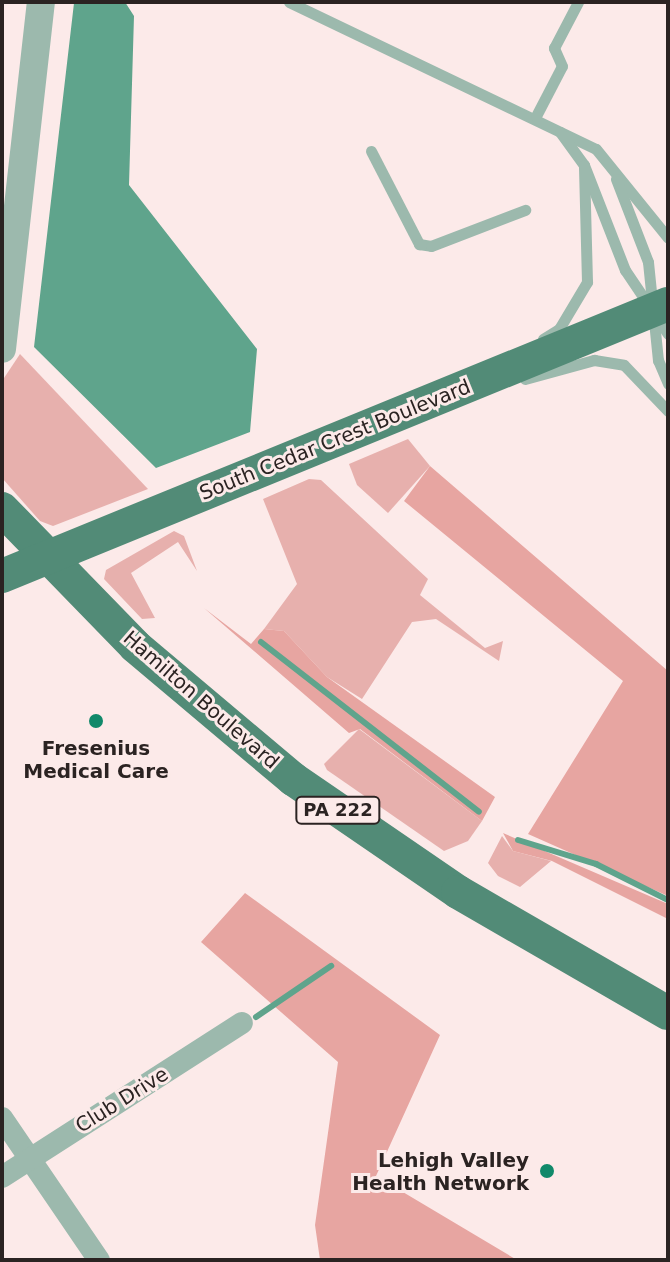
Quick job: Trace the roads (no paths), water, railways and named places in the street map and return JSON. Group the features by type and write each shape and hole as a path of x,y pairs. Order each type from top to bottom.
{"main road":[{"name":"South Cedar Crest Boulevard","path":"2,576 471,384 663,316"},
{"name":"Hamilton Boulevard","path":"2,509 44,557 135,646 293,779 458,892 668,1013"}],"street":[{"path":"2,349 41,2"},
{"name":"Club Drive","path":"2,1177 242,1023"},
{"path":"2,1118 99,1260"}],"lane":[{"path":"289,2 536,116 609,159 668,238"},
{"path":"536,116 562,66 554,48 578,2"},
{"path":"558,129 584,165 625,270 663,316"},
{"path":"371,151 419,244 431,246 525,210"},
{"path":"609,159 648,262 663,316 668,384"},
{"path":"471,384 559,329 587,282 584,165"},
{"path":"397,414 594,360 624,365 668,411"}],"waterway":[{"path":"261,642 479,812"},
{"path":"518,840 596,864 668,900"},
{"path":"256,1017 331,966"}],"place":[{"name":"Fresenius Medical Care","path":"96,721"},
{"name":"Lehigh Valley Health Network","path":"547,1171"}]}
